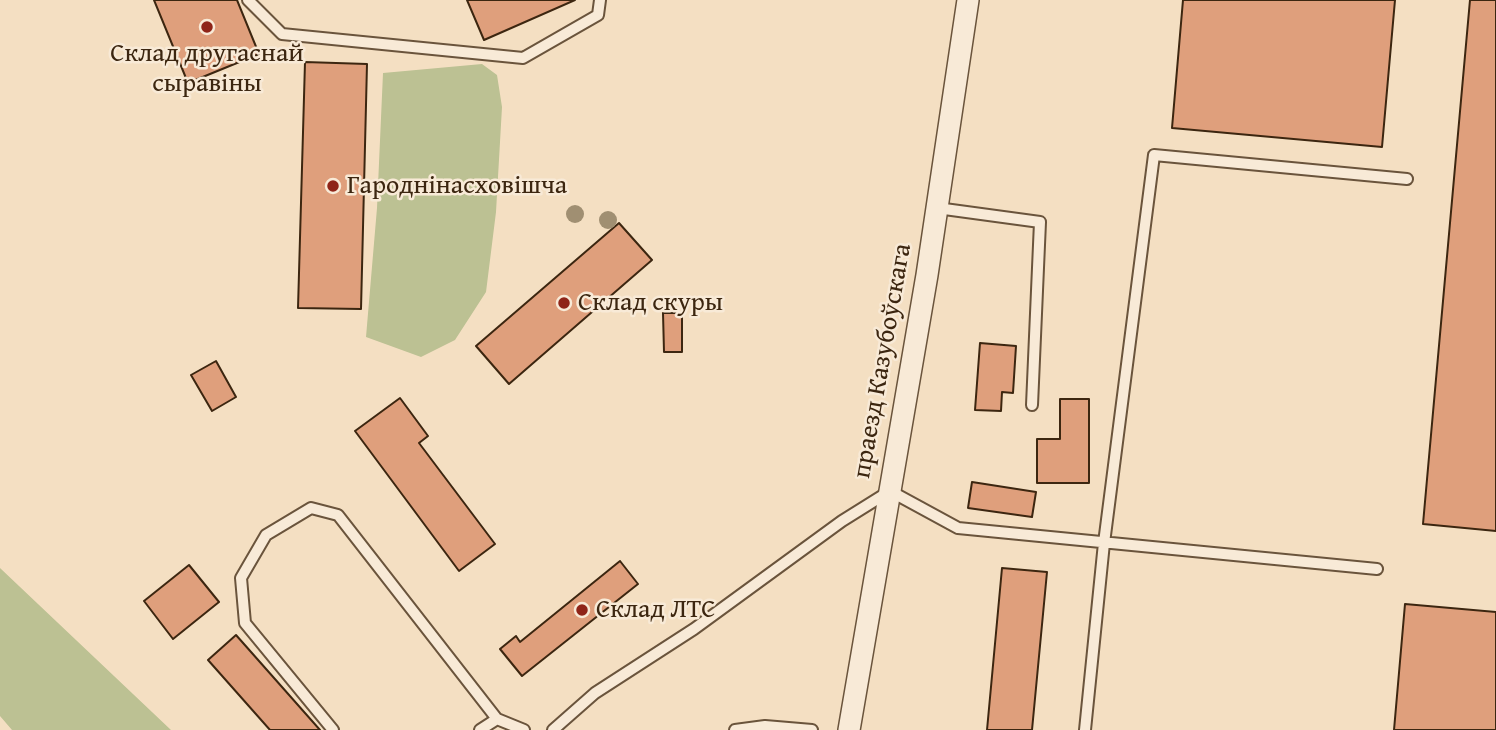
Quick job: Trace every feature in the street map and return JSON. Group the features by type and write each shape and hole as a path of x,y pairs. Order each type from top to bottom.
{"street":[{"name":"праезд Казубоўскага","path":"849,730 937,208 968,0"}],"lane":[{"path":"248,0 282,34 523,58 598,15 600,0"},
{"path":"1085,730 1104,543 1154,155 1407,179"},
{"path":"937,208 1040,222 1032,405"},
{"path":"553,730 595,693 694,629 842,521 890,491 958,528 1377,569"},
{"path":"333,730 245,623 241,578 266,535 311,508 338,515 497,719 524,730"},
{"path":"480,730 497,719"},
{"path":"734,730 765,726 812,730"}],"green space":[{"path":"482,64 497,75 502,107 496,212 486,292 455,340 421,357 366,337 377,208 383,73"},
{"path":"0,568 171,730 12,730 0,716"}],"building":[{"name":"Склад другаснай сыравіны","path":"154,0 237,0 259,54 188,83"},
{"path":"467,0 575,0 484,40"},
{"path":"1183,0 1395,0 1382,147 1172,128"},
{"path":"1470,0 1496,0 1496,531 1423,524"},
{"name":"Гароднінасховішча","path":"305,62 367,64 361,309 298,308"},
{"name":"Склад скуры","path":"619,223 652,260 509,384 476,346"},
{"path":"663,313 682,313 682,352 664,352"},
{"path":"980,343 1016,346 1013,393 1002,392 1001,411 975,410"},
{"path":"216,361 236,397 212,411 191,375"},
{"path":"400,398 428,436 419,443 495,544 459,571 355,431"},
{"path":"1060,399 1089,399 1089,483 1037,483 1037,439 1060,439"},
{"path":"972,482 1036,492 1032,517 968,508"},
{"name":"Склад ЛТС","path":"620,561 638,584 522,676 500,649 516,636 520,642"},
{"path":"189,565 219,602 173,639 144,601"},
{"path":"1002,568 1047,572 1032,730 987,730"},
{"path":"1405,604 1496,612 1496,730 1394,730"},
{"path":"236,635 320,730 270,730 208,660"}],"place":[{"name":"Склад другаснай сыравіны","path":"207,27"},
{"name":"Гароднінасховішча","path":"333,186"},
{"name":"Склад скуры","path":"564,303"},
{"name":"Склад ЛТС","path":"582,610"}]}
